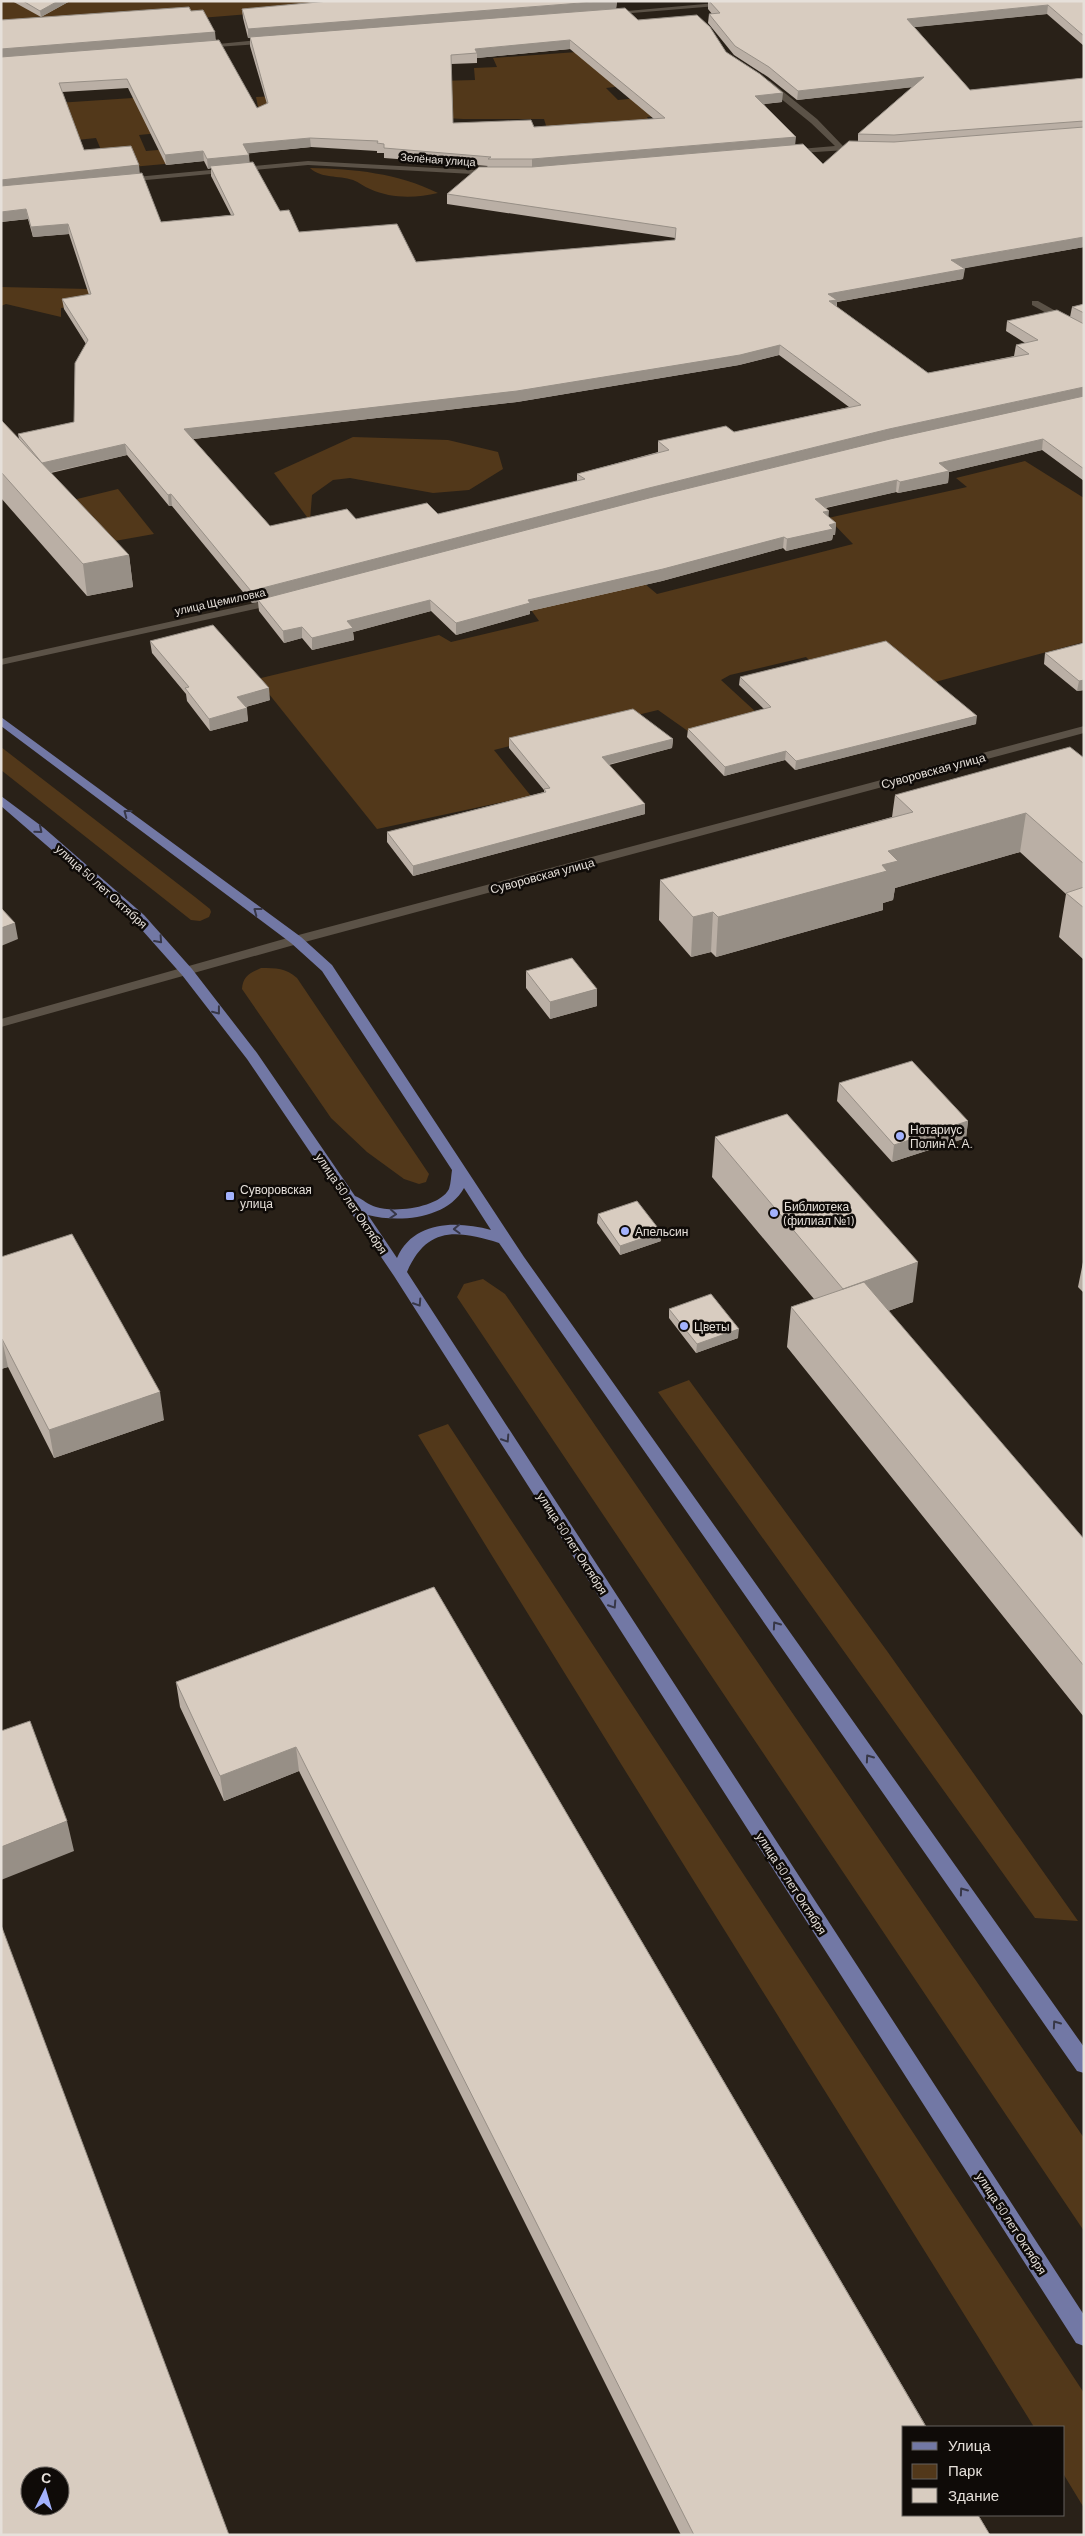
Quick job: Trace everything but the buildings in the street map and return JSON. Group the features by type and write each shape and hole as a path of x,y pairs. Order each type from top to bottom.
{"main road":[{"path":"1,720 296,940 327,968 504,1239 1084,2064"},
{"name":"улица 50 лет Октября","path":"1,800 40,830 139,918 187,972 252,1056 399,1272 1084,2335"},
{"path":"349,1197 371,1211 398,1215 423,1211 442,1202 456,1191 459,1170"},
{"path":"399,1272 405,1254 416,1241 435,1231 460,1228 504,1239"}],"street":[{"path":"653,1 662,9"},
{"path":"599,14 662,9 690,10 736,4"},
{"path":"189,47 280,40"},
{"path":"757,76 814,121 840,147"},
{"path":"780,152 840,147 875,148"},
{"name":"Зелёная улица","path":"118,181 308,163 504,173"},
{"path":"1035,303 1084,332"},
{"name":"улица Щемиловка","path":"1,662 292,598"},
{"name":"Суворовская улица","path":"1,1023 296,940 1084,729"}],"green space":[{"path":"1,1 336,1 338,7 200,18 194,11 1,33"},
{"path":"591,51 640,84 606,88 618,100 670,95 689,113 647,117 657,136 548,132 544,119 463,119 359,113 139,135 146,151 170,149 176,163 109,169 96,138 19,146 42,104 163,96 259,112 256,97 319,94 363,83 475,80 474,68 497,67 493,58"},
{"path":"310,168 376,173 423,186 438,193 413,197 387,195 353,180 320,174"},
{"path":"1,287 89,289 143,296 61,308 61,317 6,304 1,306"},
{"path":"353,437 448,440 498,452 503,469 469,490 433,493 350,478 333,480 312,495 310,521 274,473"},
{"path":"1025,461 1084,498 1084,642 853,704 806,657 730,675 721,680 757,713 692,734 658,710 494,750 531,796 377,829 257,679 439,635 451,642 539,621 516,589 621,564 657,594 853,544 828,518 967,487 956,478"},
{"path":"118,489 154,534 109,542 73,500"},
{"path":"1,747 210,909 209,917 200,921 191,920 1,770"},
{"path":"261,968 280,969 289,972 297,978 429,1174 426,1182 419,1184 404,1179 367,1152 331,1118 242,989 248,975"},
{"path":"483,1279 505,1294 1084,2138 1084,2231 457,1297 464,1284"},
{"path":"689,1380 887,1651 1078,1921 1035,1918 658,1392"},
{"path":"448,1424 1084,2393 1084,2508 1065,2477 1065,2426 1033,2426 418,1435"}],"place":[{"name":"Нотариус Полин А. А.","path":"900,1136"},
{"name":"Суворовская улица","path":"230,1196"},
{"name":"Библиотека (филиал №1)","path":"774,1213"},
{"name":"Апельсин","path":"625,1231"},
{"name":"Цветы","path":"684,1326"}]}
